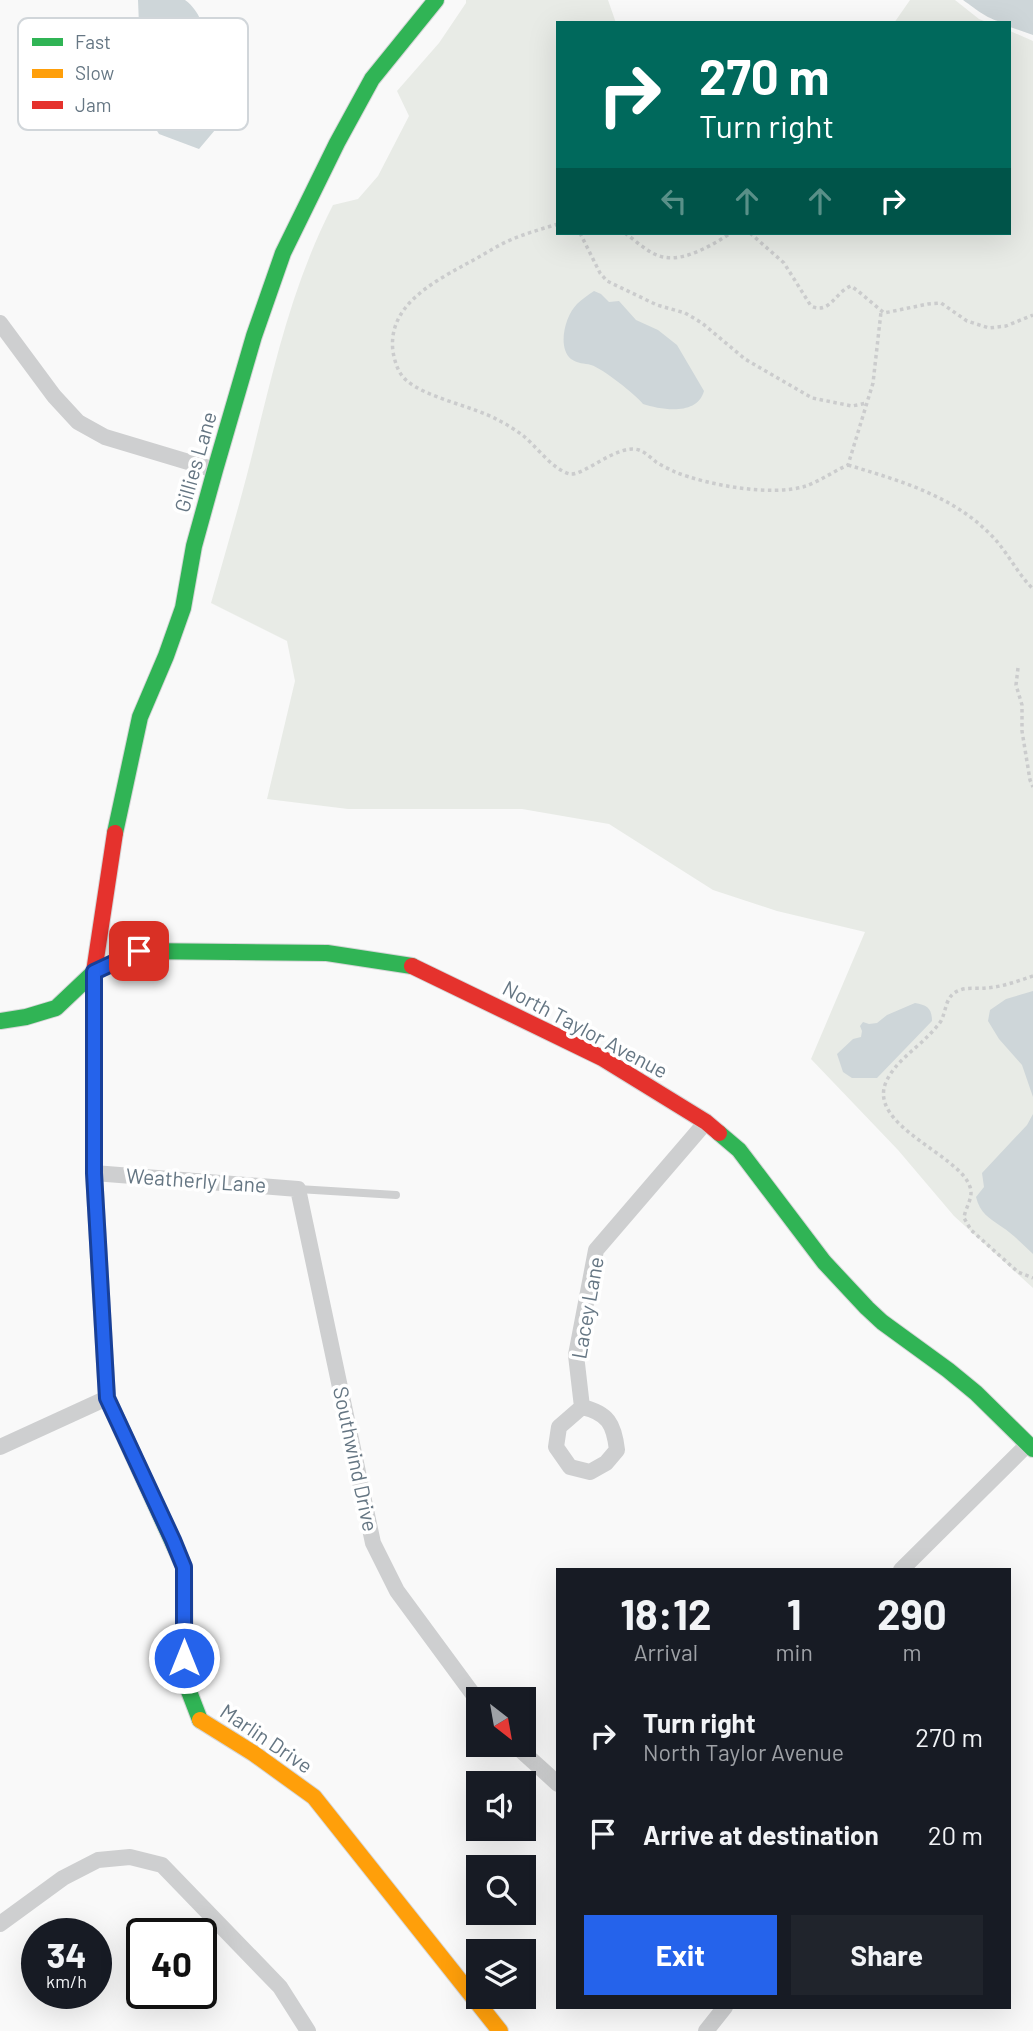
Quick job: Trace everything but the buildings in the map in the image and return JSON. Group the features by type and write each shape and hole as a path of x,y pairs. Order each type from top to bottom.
{"street":[{"name":"Gillies Lane","path":"94,972 118,814 140,717 183,608 194,546 215,470 254,336 283,253 372,79 436,0"},
{"path":"0,323 54,396 78,422 105,437 215,470"},
{"name":"North Taylor Avenue","path":"0,1021 56,1008 94,972 139,951 327,953 413,966 602,1058 706,1122 739,1150 824,1262 867,1308 976,1393 1031,1447"},
{"name":"Marlin Drive","path":"94,972 94,1173 107,1398 184,1567 184,1681 200,1720 253,1753 314,1797 500,2031"},
{"name":"Lacey Lane","path":"582,1407 576,1355 596,1250 706,1122"},
{"name":"Weatherly Lane","path":"94,1173 298,1189"},
{"name":"Southwind Drive","path":"298,1189 373,1543 397,1591 468,1687"},
{"path":"0,1447 107,1398"},
{"path":"903,1568 1031,1447"},
{"path":"528,1757 556,1782"},
{"path":"0,1924 63,1878 98,1860 130,1857 162,1865 280,1987 308,2031"},
{"path":"706,2031 723,2009"}],"lane":[{"path":"298,1189 396,1195"}],"path":[{"path":"556,225 506,242 434,282 414,298 400,315 394,330 395,361 403,379 421,390 498,419 522,434 561,469 573,474 578,474 601,460 633,449 694,479 739,488 798,488 848,465 897,479 947,501 996,540 1033,589"},
{"path":"581,235 600,273 607,281 649,302 685,313 702,323 745,359 812,398 852,406 867,403"},
{"path":"628,235 655,254 672,258 694,252 727,235"},
{"path":"752,235 784,263 811,306 820,309 851,286 881,312 941,303 967,321 989,328 1006,326 1033,315"},
{"path":"848,465 873,383 881,312"},
{"path":"1018,668 1016,685 1022,705 1022,731 1033,787"},
{"path":"1033,976 996,987 964,989 953,993 945,1005 941,1020 891,1073 884,1085 888,1107 902,1127 959,1170 968,1181 972,1192 964,1214 966,1223 1018,1272 1033,1278"}],"shaded area":[{"path":"138,0 185,0 200,18 139,18"},
{"path":"466,0 608,0 615,21 556,21 556,235 1011,235 1011,31 1033,41 1033,1288 954,1216 898,1150 811,1059 865,932 777,911 713,890 609,824 522,809 348,809 267,799 295,681 287,641 211,603 287,322 319,234 333,205 358,199 378,176 409,116 397,91 439,43"},
{"path":"910,0 955,0 984,21 895,21"},
{"path":"963,0 1033,0 1033,35 1011,27 1011,21 1000,21 979,12"},
{"path":"156,130 215,130 199,149 159,134"},
{"path":"594,291 609,302 619,301 636,320 658,330 677,345 704,391 700,399 687,408 678,409 643,404 603,371 571,359 564,347 566,324 577,304"},
{"path":"1033,991 1033,1097 1022,1065 999,1039 988,1021 990,1010 1006,999"},
{"path":"915,1003 928,1008 932,1021 877,1078 852,1078 843,1072 837,1054 853,1039 861,1037 860,1026 863,1022 877,1023 887,1015"},
{"path":"1033,1114 1033,1254 986,1215 976,1197 984,1187 982,1173 1027,1125"}],"traffic: fast":[{"path":"115,833 140,717 183,608 194,546 215,470 254,336 283,253 372,79 436,0"},
{"path":"0,1021 56,1008 94,972 139,951 327,953 412,966"},
{"path":"94,1037 94,1173 107,1398 184,1567 185,1681 200,1720"},
{"path":"719,1133 739,1150 824,1262 867,1308 976,1393 1033,1449"}],"traffic: slow":[{"path":"200,1720 253,1753 314,1797 500,2031"}],"traffic: jam":[{"path":"94,1037 94,972 115,833"},
{"path":"412,966 602,1058 706,1122 719,1133"}],"route":[{"path":"139,951 94,972 94,1173 107,1398 184,1567 184,1658"}]}
